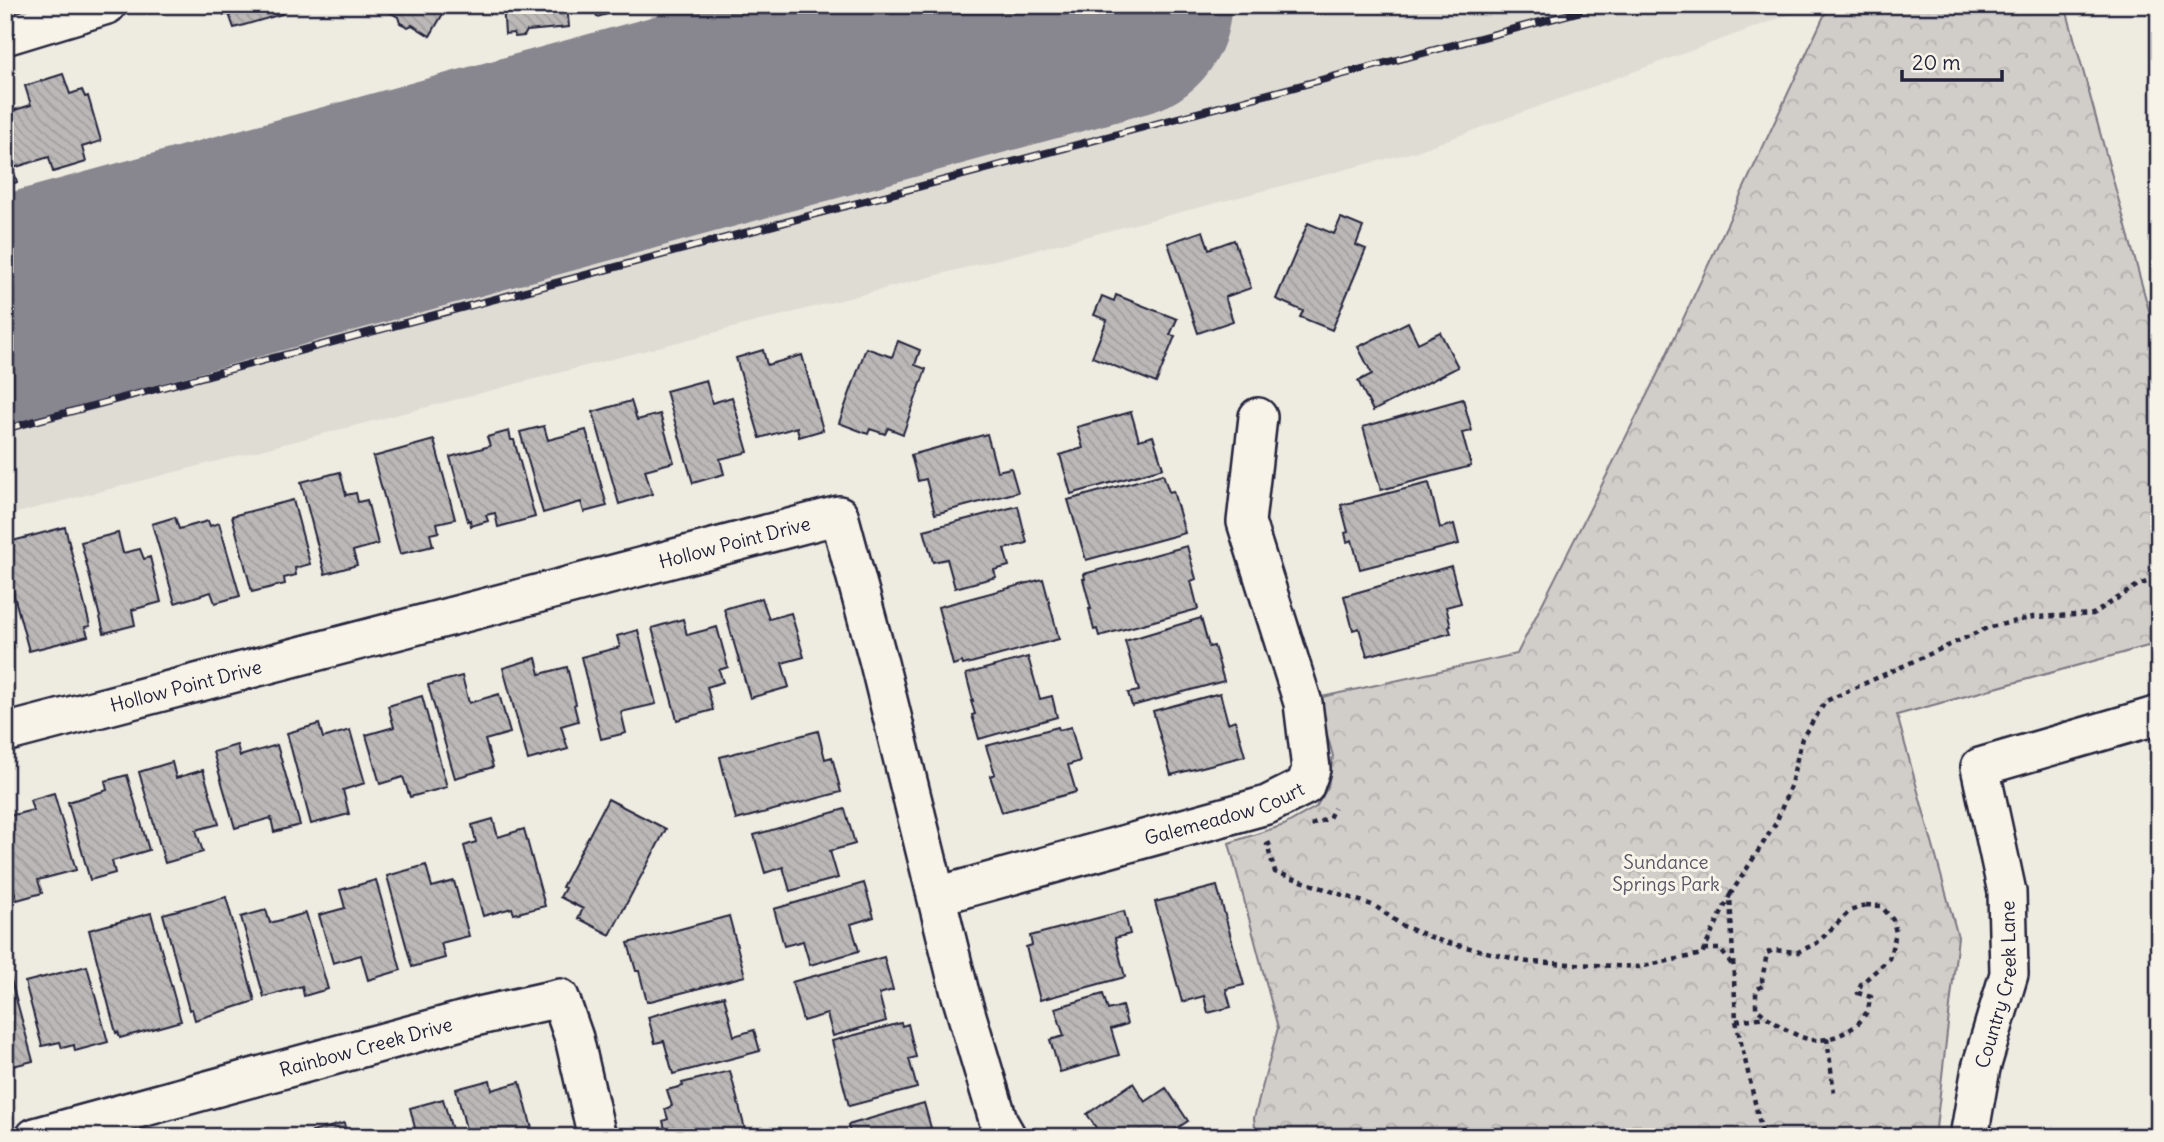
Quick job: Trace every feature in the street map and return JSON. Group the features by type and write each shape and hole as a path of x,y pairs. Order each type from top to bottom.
{"street":[{"path":"5,36 107,5"},
{"name":"Galemeadow Court","path":"937,897 1268,805 1305,786 1311,769 1303,703 1246,522 1258,416"},
{"name":"Hollow Point Drive","path":"5,733 839,515 880,663 967,1016 999,1123 1007,1137"},
{"name":"Country Creek Lane","path":"1969,1137 1981,1068 2009,974 2007,892 1980,767 2159,715"},
{"name":"Rainbow Creek Drive","path":"35,1137 479,1016 560,998 574,1038 597,1137"}],"path":[{"path":"1278,840 1267,845 1275,872 1376,906 1403,926 1441,941 1528,962 1639,967 1702,954 1730,894 1776,823 1791,784 1802,738 1826,701 1987,628 2033,617 2093,614 2138,584 2159,578"},
{"path":"1310,826 1329,818 1339,798"},
{"path":"1730,894 1736,1021 1763,1137"},
{"path":"1866,905 1881,906 1893,920 1896,933 1889,958 1861,984 1858,993 1871,997 1867,1012 1850,1030 1812,1040 1766,1017 1756,1008 1756,990 1764,985 1762,980 1767,953 1773,950 1798,952 1817,943 1850,911 1866,905"},
{"path":"1704,949 1720,949 1734,967"},
{"path":"1736,1021 1766,1017"},
{"path":"1827,1038 1834,1093"}],"shaded area":[{"path":"752,5 1815,5 1417,151 5,516 5,226"}],"green space":[{"name":"Sundance Springs Park","path":"1829,5 2065,5 2159,347 2159,643 1897,715 1958,937 1935,1137 1256,1137 1254,1118 1278,1028 1229,843 1284,825 1316,807 1328,787 1333,756 1317,698 1517,654 1658,373"}],"building":[{"path":"221,5 280,5 282,14 234,28 229,14 224,15"},
{"path":"377,5 448,5 430,36 412,25 408,27 400,23 398,17"},
{"path":"503,5 567,5 569,27 527,31 524,36 515,37 513,33 505,34"},
{"path":"594,5 640,5 638,9 628,12 625,9 597,17"},
{"path":"63,74 70,94 82,90 85,97 88,96 101,141 82,147 86,162 53,172 49,157 13,168 17,182 5,186 5,113 31,105 25,86"},
{"path":"1341,218 1363,227 1356,245 1366,249 1332,330 1300,317 1303,311 1276,299 1308,223 1334,234"},
{"path":"1203,231 1209,249 1234,240 1251,288 1225,297 1233,321 1198,333 1168,243"},
{"path":"1116,295 1177,319 1170,335 1175,336 1156,383 1092,357 1107,320 1094,315 1102,296 1114,301"},
{"path":"1408,322 1418,343 1440,332 1458,367 1373,411 1358,381 1372,374 1358,347"},
{"path":"898,341 920,350 915,365 926,369 903,434 888,428 885,434 870,429 868,434 839,423 866,348 892,357"},
{"path":"763,350 767,365 802,355 823,430 799,437 797,427 760,438 736,358"},
{"path":"706,380 712,403 732,397 748,452 720,459 724,474 693,483 666,391"},
{"path":"1463,399 1472,431 1462,433 1471,466 1381,490 1363,427"},
{"path":"631,401 637,420 660,414 674,462 645,470 652,494 619,504 593,412"},
{"path":"1131,412 1139,440 1153,436 1163,468 1071,494 1060,455 1083,448 1077,427"},
{"path":"544,426 548,440 586,430 607,506 584,512 581,502 543,513 520,432"},
{"path":"509,431 511,440 514,440 535,517 498,527 495,513 486,515 488,521 471,526 450,457 490,446 487,437"},
{"path":"987,434 997,471 1011,468 1018,492 935,514 926,479 918,481 911,455"},
{"path":"434,440 455,519 437,523 439,532 430,534 433,546 400,554 373,457"},
{"path":"340,472 346,495 356,493 358,502 367,500 378,544 353,551 357,565 325,574 301,482"},
{"path":"1163,474 1169,492 1173,491 1185,533 1086,560 1068,500"},
{"path":"1429,483 1440,528 1454,524 1459,544 1360,569 1352,540 1347,542 1345,533 1348,532 1341,505"},
{"path":"293,500 310,564 295,568 296,575 284,578 285,584 252,592 232,516"},
{"path":"1018,506 1027,543 1004,549 1009,566 994,570 996,577 955,588 947,559 933,562 924,530"},
{"path":"175,517 179,529 208,521 210,526 219,523 240,596 215,603 211,592 175,603 152,524"},
{"path":"65,527 90,626 85,627 88,636 29,651 5,562 5,543"},
{"path":"118,533 123,553 140,549 144,559 150,557 161,602 132,610 135,625 104,633 81,542"},
{"path":"1187,546 1196,579 1191,581 1198,609 1099,636 1097,629 1094,630 1084,574"},
{"path":"1451,566 1461,603 1446,607 1451,633 1367,656 1359,628 1353,630 1344,596"},
{"path":"1043,579 1059,639 963,665 962,662 953,665 938,607"},
{"path":"762,598 769,619 791,613 804,657 782,663 789,687 750,698 724,609"},
{"path":"1201,618 1209,647 1214,646 1224,681 1132,706 1128,693 1139,691 1125,641"},
{"path":"683,619 687,635 717,627 728,667 719,670 723,682 707,687 713,710 677,720 652,628"},
{"path":"5,621 13,648 5,650"},
{"path":"638,630 656,704 621,712 626,733 601,739 581,657 620,647 617,636"},
{"path":"1028,657 1040,699 1052,696 1057,717 979,739 972,715 975,714 966,674"},
{"path":"536,658 540,674 567,667 578,721 561,726 568,749 528,760 503,668"},
{"path":"462,676 469,703 499,694 510,733 485,740 493,767 455,778 428,685"},
{"path":"1220,693 1228,723 1235,720 1245,756 1171,775 1153,711"},
{"path":"422,696 447,787 410,797 403,777 380,784 366,735 394,727 388,706"},
{"path":"319,724 323,738 350,730 365,783 343,790 349,814 311,824 287,733"},
{"path":"1058,727 1059,730 1071,727 1080,761 1068,765 1076,792 1002,812 990,776 995,774 986,746"},
{"path":"818,731 825,759 832,757 841,792 736,820 720,757"},
{"path":"237,745 240,756 277,745 300,825 274,832 271,818 235,828 213,752"},
{"path":"172,762 176,778 203,770 219,824 196,830 203,852 165,863 139,772"},
{"path":"127,775 149,850 112,861 115,873 90,880 68,802 107,790 105,781"},
{"path":"54,793 76,870 38,880 42,893 17,900 5,860 5,817 33,810 30,800"},
{"path":"608,799 666,829 610,935 578,918 583,909 560,897 565,888 562,887"},
{"path":"845,809 855,844 830,851 838,878 790,891 783,867 765,873 754,835"},
{"path":"493,819 498,837 524,829 545,906 514,914 512,908 483,916 464,846 476,842 472,825"},
{"path":"426,865 432,887 454,881 469,936 441,943 445,958 412,967 387,876"},
{"path":"376,880 401,970 368,980 361,955 333,963 319,915 345,908 340,890"},
{"path":"864,883 874,917 851,924 859,951 810,965 803,941 784,946 774,909"},
{"path":"1217,886 1244,985 1226,989 1231,1007 1208,1013 1204,996 1182,1002 1155,902"},
{"path":"226,897 255,1001 195,1020 192,1009 189,1010 163,914"},
{"path":"266,910 270,923 306,913 328,989 304,996 302,986 264,997 241,917"},
{"path":"1124,911 1130,934 1115,938 1125,977 1040,1000 1026,947 1032,945 1030,936"},
{"path":"151,913 181,1021 120,1038 118,1032 116,1033 89,930"},
{"path":"729,916 745,976 647,1002 628,943"},
{"path":"884,957 893,990 879,994 886,1021 833,1036 827,1014 803,1021 792,982"},
{"path":"5,965 33,1061 5,1068"},
{"path":"87,966 108,1042 75,1051 74,1045 62,1048 60,1042 42,1046 25,982"},
{"path":"1103,994 1108,1010 1122,1006 1127,1024 1111,1029 1119,1055 1060,1072 1050,1040 1064,1036 1055,1008"},
{"path":"724,996 734,1036 754,1030 760,1051 673,1074 664,1041 655,1043 648,1017"},
{"path":"901,1023 902,1026 908,1024 916,1057 909,1059 917,1088 849,1106 832,1041"},
{"path":"730,1071 746,1133 732,1137 667,1137 663,1121 668,1119 665,1109 672,1106 667,1090 683,1086 682,1083"},
{"path":"490,1080 492,1090 520,1082 534,1137 468,1137 456,1089"},
{"path":"1133,1083 1145,1102 1166,1088 1188,1121 1164,1137 1102,1137 1087,1114"},
{"path":"443,1099 454,1137 397,1137 416,1132 410,1108"},
{"path":"924,1103 931,1128 921,1131 922,1137 851,1137 848,1125"},
{"path":"344,1123 347,1137 313,1137 312,1132"}],"runway":[{"path":"5,310 1119,5"}],"railway":[{"path":"5,429 1604,5"}]}
